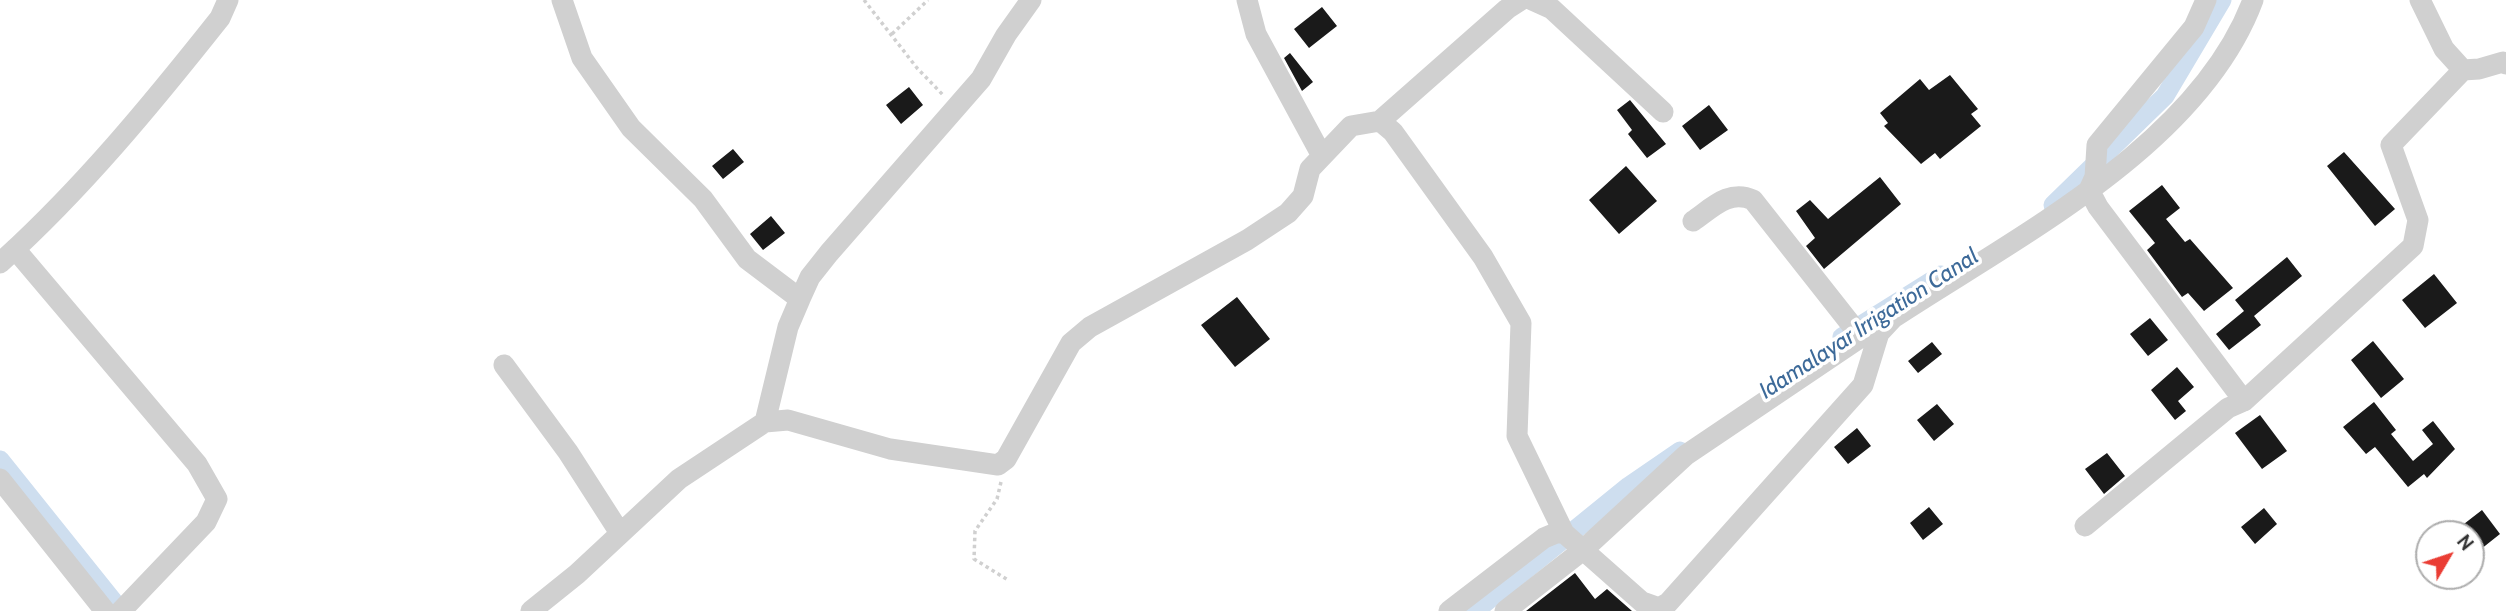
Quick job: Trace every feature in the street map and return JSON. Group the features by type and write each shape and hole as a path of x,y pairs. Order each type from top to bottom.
{"street":[{"path":"128,605 206,522 217,499 197,464 7,256 53,215 122,138 220,18 228,0"},
{"path":"562,0 582,58 631,128 703,200 747,260 800,299"},
{"path":"765,422 788,327 810,277 981,79 1006,35 1031,0"},
{"path":"1247,0 1256,34 1322,156"},
{"path":"531,611 577,574 678,479 765,422 788,420 890,449 989,466 998,465 1006,459 1071,344 1090,327 1247,240 1288,213 1303,196 1310,169 1351,126 1380,121 1507,9 1521,0"},
{"path":"1532,0 1552,9 1663,112"},
{"path":"2206,0 2194,27 2097,145 2092,183 2098,207 2244,401"},
{"path":"1505,611 1583,550 1686,455 1870,335 2143,149 2213,72 2234,42 2253,0"},
{"path":"2420,0 2444,49 2463,70"},
{"path":"2085,526 2228,408 2244,401 2413,246 2418,220 2391,145 2463,70 2479,69 2503,62 2506,64"},
{"path":"1380,121 1394,132 1483,257 1521,323 1517,436 1564,533 1642,602 1659,610 1863,386 1870,335 1753,200 1742,195 1727,197 1693,221"},
{"path":"504,365 568,452 620,533"},
{"path":"0,479 105,611"},
{"path":"1449,611 1544,538 1564,533"}],"path":[{"path":"864,0 917,68 956,108"},
{"path":"892,34 928,0"},
{"path":"1006,459 997,499 975,531 974,559 1007,580"}],"building":[{"path":"1322,7 1337,26 1309,48 1294,29"},
{"path":"1290,53 1313,82 1302,91 1284,58"},
{"path":"1950,75 1978,109 1971,114 1981,126 1940,159 1935,153 1921,164 1884,126 1888,123 1880,113 1920,79 1929,90"},
{"path":"909,87 923,105 901,124 886,105"},
{"path":"1630,100 1666,144 1647,158 1628,134 1632,130 1617,110"},
{"path":"1709,105 1728,130 1700,150 1682,126"},
{"path":"733,149 744,162 723,179 712,166"},
{"path":"2344,152 2395,209 2375,226 2327,166"},
{"path":"1626,166 1657,201 1619,234 1589,200"},
{"path":"1880,177 1901,204 1824,269 1806,246 1815,238 1796,211 1810,200 1828,219"},
{"path":"2162,185 2180,208 2166,219 2185,242 2190,239 2233,288 2204,311 2188,293 2182,297 2147,250 2155,243 2129,211"},
{"path":"771,216 785,233 763,250 750,234"},
{"path":"2287,257 2302,276 2254,316 2261,325 2229,350 2216,334 2244,311 2235,300"},
{"path":"2434,274 2457,303 2425,328 2402,300"},
{"path":"1237,297 1270,339 1235,367 1201,325"},
{"path":"2150,318 2168,340 2148,356 2130,334"},
{"path":"2373,341 2404,379 2381,398 2351,360"},
{"path":"1932,342 1942,354 1918,373 1908,361"},
{"path":"2177,367 2194,387 2178,401 2186,411 2175,420 2151,390"},
{"path":"2374,402 2396,430 2391,434 2413,461 2433,444 2422,430 2433,421 2455,449 2427,478 2424,474 2408,487 2375,447 2366,454 2343,427"},
{"path":"1937,404 1954,424 1934,441 1917,420"},
{"path":"2260,415 2287,451 2262,469 2235,433"},
{"path":"1857,428 1871,446 1848,464 1834,447"},
{"path":"2107,453 2125,476 2104,494 2085,469"},
{"path":"1929,507 1943,524 1923,540 1910,523"},
{"path":"2264,508 2277,524 2255,544 2241,527"},
{"path":"2482,510 2500,534 2485,546 2485,520 2469,520"},
{"path":"1575,573 1595,599 1607,589 1632,611 1526,611"}],"waterway":[{"name":"Idamalayar Irrigation Canal","path":"2053,205 2165,96 2222,0"},
{"name":"Idamalayar Irrigation Canal","path":"1842,337 1941,275"},
{"name":"Idamalayar Irrigation Canal","path":"1475,611 1629,486 1680,451"},
{"name":"Idamalayar Irrigation Canal","path":"0,460 121,611"}]}
